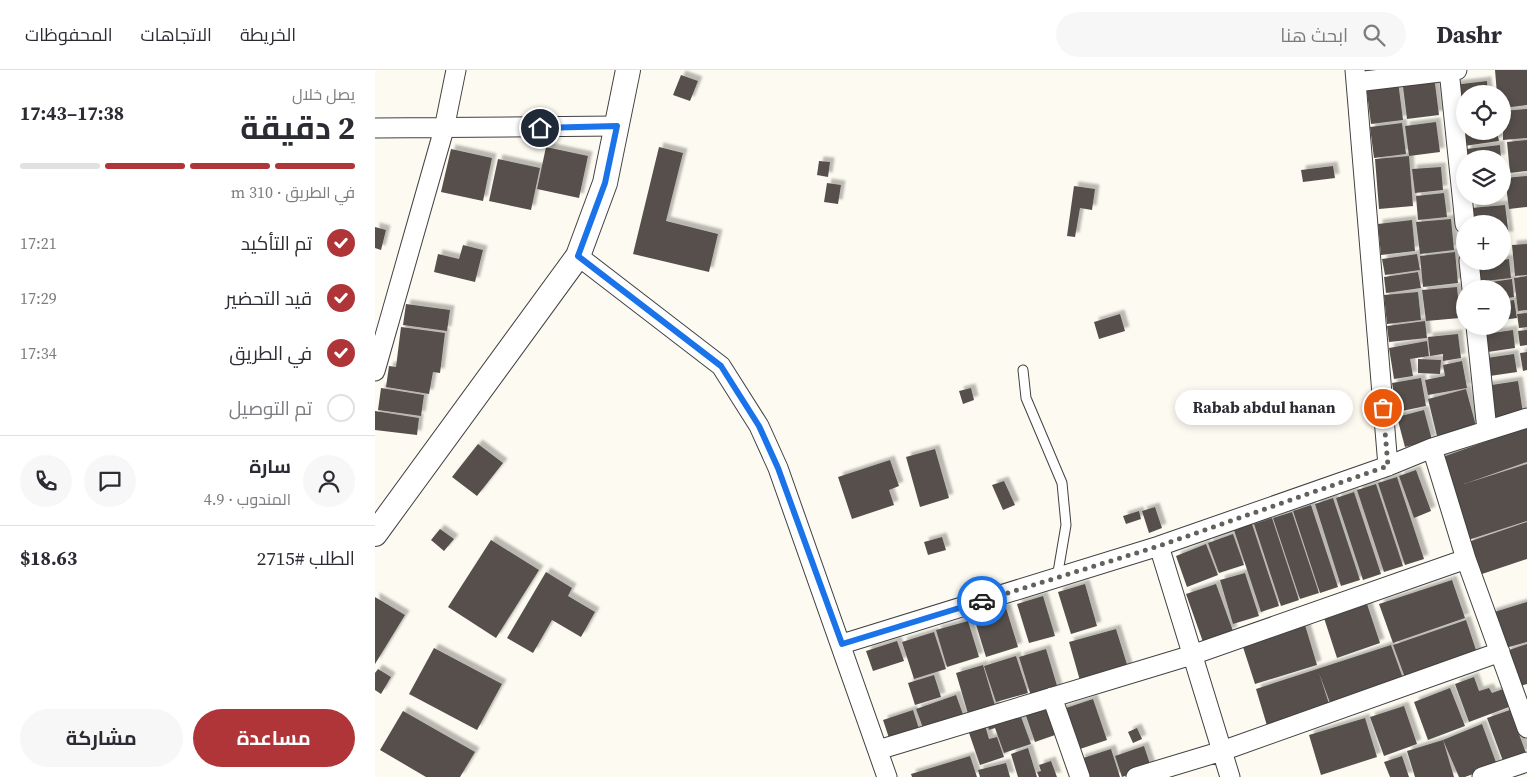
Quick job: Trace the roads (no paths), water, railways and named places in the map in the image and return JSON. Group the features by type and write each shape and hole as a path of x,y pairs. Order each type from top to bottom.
{"street":[{"path":"375,371 444,129 456,70"},
{"path":"375,534 578,256 605,183 628,70"},
{"path":"1388,466 1355,76 1452,70 1464,215"},
{"path":"375,128 444,129 617,126"},
{"path":"578,256 721,366 759,426 778,468 842,644 887,777"},
{"path":"1477,335 1487,430"},
{"path":"842,644 1159,546 1388,466 1432,448 1527,418"},
{"path":"1432,448 1466,559 1527,728"},
{"path":"1159,546 1231,777"},
{"path":"878,750 1192,655 1466,559"},
{"path":"1136,777 1222,751 1500,652"},
{"path":"1052,697 1079,777"},
{"path":"1482,777 1527,762"}],"lane":[{"path":"1023,370 1026,398 1062,483 1066,525 1057,578"}],"place":[{"name":"Rabab abdul hanan","path":"1383,408"}]}
